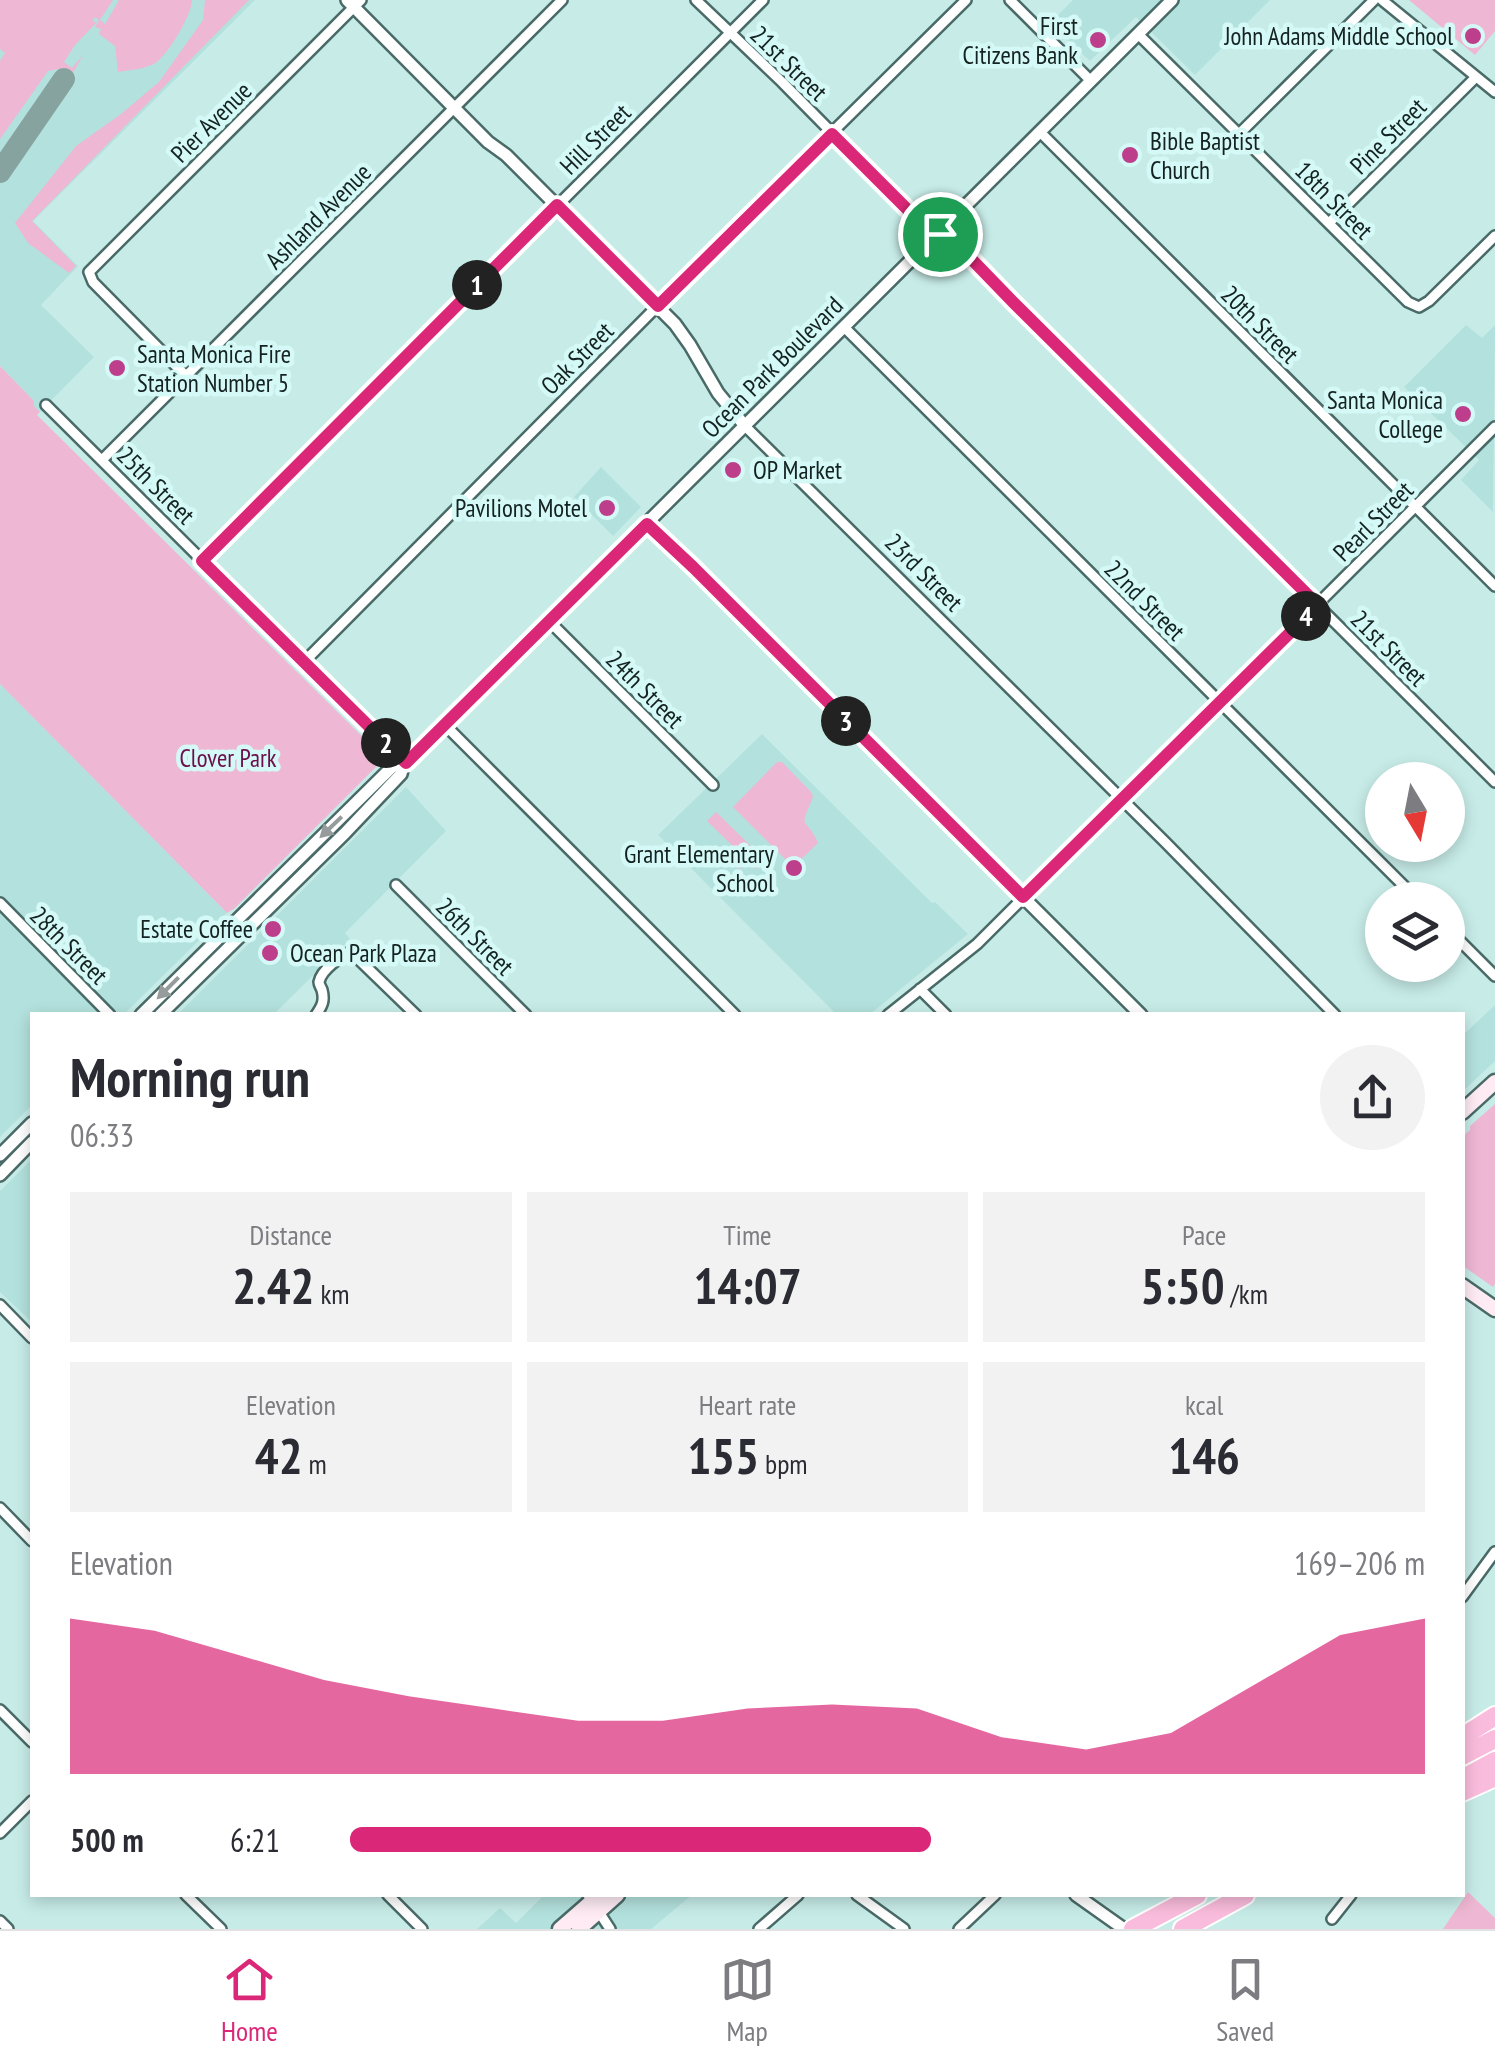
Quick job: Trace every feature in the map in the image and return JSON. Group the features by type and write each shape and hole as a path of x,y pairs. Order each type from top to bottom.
{"highway":[{"path":"1465,1734 1495,1716"},
{"path":"1465,1754 1495,1739"},
{"path":"1465,1777 1495,1762"},
{"path":"1465,1791 1495,1777"},
{"path":"1133,1929 1193,1897"},
{"path":"1183,1929 1242,1897"}],"main road":[{"path":"1465,1109 1495,1082"},
{"path":"1465,1288 1495,1309"},
{"path":"560,1929 594,1901"},
{"path":"578,1929 594,1901"}],"street":[{"name":"Ashland Avenue","path":"102,460 562,0"},
{"name":"21st Street","path":"696,0 921,223 953,240 1495,782"},
{"name":"Hill Street","path":"202,561 763,0"},
{"name":"Oak Street","path":"304,662 966,0"},
{"path":"1010,0 1091,81"},
{"name":"Ocean Park Boulevard","path":"163,1012 345,834 401,774 405,764 1172,0"},
{"path":"1240,134 1374,0"},
{"path":"1382,0 1495,92"},
{"name":"23rd Street","path":"355,2 658,306 682,333 718,393 744,426 1332,1012"},
{"name":"Pier Avenue","path":"186,376 93,282 89,272 355,2"},
{"name":"18th Street","path":"1138,34 1408,302 1419,308 1430,301 1495,236"},
{"name":"Pine Street","path":"1329,223 1476,77"},
{"name":"20th Street","path":"1040,132 1495,586"},
{"name":"22nd Street","path":"844,327 1400,882"},
{"name":"25th Street","path":"46,405 405,764"},
{"name":"Pearl Street","path":"892,1012 977,944 1495,426"},
{"path":"647,524 1138,1012"},
{"name":"24th Street","path":"550,622 713,785"},
{"path":"445,726 731,1012"},
{"name":"Ocean Park Boulevard","path":"144,1012 393,766 405,764"},
{"name":"26th Street","path":"396,885 523,1012"},
{"name":"28th Street","path":"0,903 107,1012"},
{"path":"1465,946 1495,976"},
{"path":"318,1012 324,1002 320,978 351,952 413,1012"},
{"path":"920,989 943,1012"},
{"path":"0,1155 30,1125"},
{"path":"0,1175 30,1144"},
{"path":"0,1306 30,1336"},
{"path":"0,1508 30,1539"},
{"path":"1465,1593 1495,1552"},
{"path":"0,1710 30,1740"},
{"path":"0,1833 30,1802"},
{"path":"188,1897 221,1929"},
{"path":"390,1897 422,1929"},
{"path":"759,1929 796,1897"},
{"path":"860,1897 904,1929"},
{"path":"959,1929 993,1897"},
{"path":"1079,1897 1124,1929"},
{"path":"1332,1920 1349,1897"},
{"path":"594,1901 610,1929"},
{"path":"0,1922 8,1929"}],"shaded area":[{"path":"0,0 255,0 33,221 78,266 41,305 94,357 40,412 0,366"},
{"path":"1073,0 1270,0 1195,75 1136,17 1090,61 1050,23"},
{"name":"Santa Monica College","path":"1466,325 1482,338 1495,325 1493,512 1461,480 1479,460 1404,387"},
{"path":"601,467 641,507 613,536 574,497"},
{"path":"0,684 227,913 126,1012 30,1012 30,1107 0,1137"},
{"name":"Grant Elementary School","path":"762,734 968,934 873,1012 834,1012 658,835"},
{"path":"406,787 446,831 345,933 350,939 276,1012 180,1012"},
{"path":"1495,1005 1495,1061 1465,1089 1465,1033"},
{"path":"30,1161 30,1320 0,1292 0,1191"},
{"path":"542,1897 690,1897 651,1929 477,1929 500,1908 516,1923"}],"green space":[{"path":"0,0 113,0 100,20 105,24 119,0 192,0 184,24 162,57 133,70 118,72 115,46 99,34 101,29 95,27 99,20 95,17 92,21 97,22 64,62 72,68 83,55 73,73 65,68 48,71 0,139 0,61 5,53 0,49"},
{"path":"205,0 249,0 32,221 76,266 69,273 28,243 15,223 76,146 159,82 203,20"},
{"name":"John Adams Middle School","path":"1409,0 1495,0 1495,31 1475,55"},
{"name":"Clover Park","path":"0,366 34,401 40,412 37,415 380,754 379,764 227,913 0,684"},
{"path":"777,762 782,762 813,797 805,823 818,843 793,867 733,807"},
{"path":"716,812 765,860 756,869 748,862 740,869 731,860 739,852 707,821"},
{"path":"1495,1104 1493,1287 1465,1267 1465,1134"},
{"path":"1468,1892 1495,1918 1495,1929 1443,1929"}],"taxiway":[{"path":"0,172 64,79"}],"place":[{"name":"John Adams Middle School","path":"1473,36"},
{"name":"First Citizens Bank","path":"1098,40"},
{"name":"Bible Baptist Church","path":"1130,155"},
{"name":"Santa Monica Fire Station Number 5","path":"117,368"},
{"name":"Santa Monica College","path":"1463,414"},
{"name":"OP Market","path":"733,470"},
{"name":"Pavilions Motel","path":"607,508"},
{"name":"Grant Elementary School","path":"794,868"},
{"name":"Estate Coffee","path":"273,929"},
{"name":"Ocean Park Plaza","path":"270,953"}],"route":[{"path":"832,134 925,227 940,234 953,240 1318,605 1023,897 647,524 406,763 202,561 557,205 658,306 832,134"}]}
